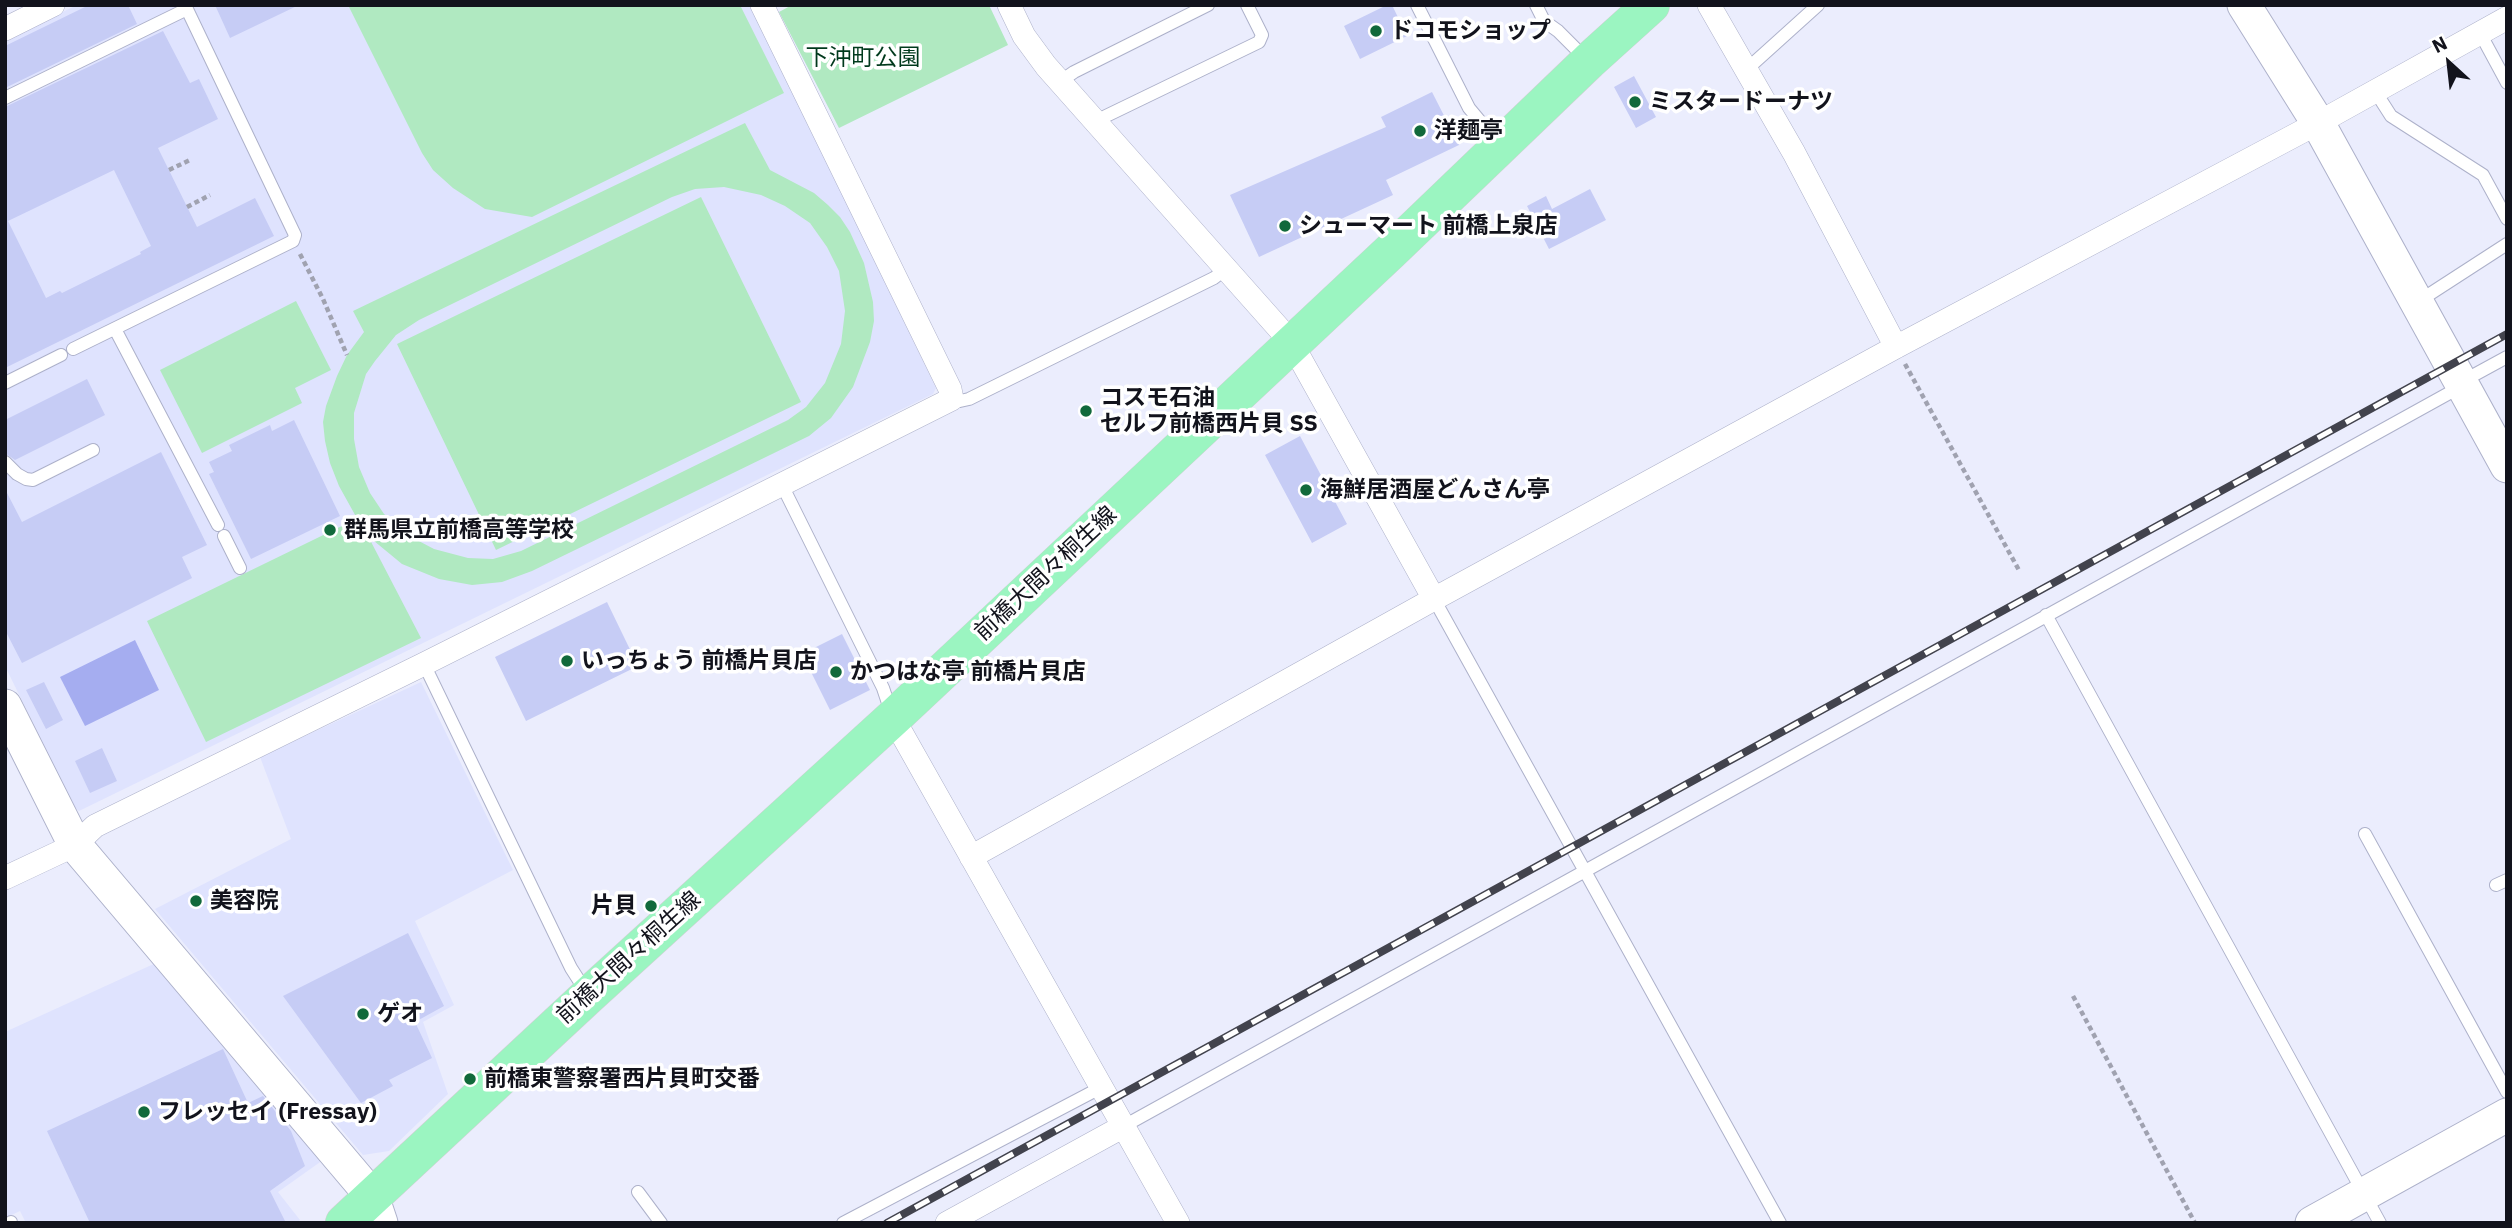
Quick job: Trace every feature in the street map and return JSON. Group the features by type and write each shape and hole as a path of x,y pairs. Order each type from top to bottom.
{"main road":[{"name":"前橋大間々桐生線","path":"344,1223 377,1209 589,995 893,718 1651,5"}],"street":[{"path":"5,29 53,5"},
{"path":"5,878 75,845 95,826 952,399 944,377 762,5"},
{"path":"1009,5 1024,36 1061,81 1292,342 1434,600"},
{"path":"1709,5 1794,153 1896,346"},
{"path":"2244,5 2318,124 2507,466"},
{"path":"971,856 1896,346 2318,124 2507,18"},
{"path":"5,706 75,845 377,1209"},
{"path":"893,718 1178,1223"},
{"path":"2312,1223 2507,1115"},
{"path":"947,1223 1124,1126"}],"lane":[{"path":"1061,81 1208,5"},
{"path":"1096,122 1259,42 1262,35 1247,5"},
{"path":"1417,5 1464,100 1476,119 1502,146"},
{"path":"1536,5 1544,21 1558,30 1589,61"},
{"path":"1746,70 1818,5"},
{"path":"5,98 186,7 295,235 293,241 5,383"},
{"path":"2480,33 2507,83"},
{"path":"2375,91 2391,116 2483,174 2507,219"},
{"path":"2416,303 2507,244"},
{"path":"952,399 969,399 1214,278 1227,268"},
{"path":"115,329 240,568"},
{"path":"1124,1126 2462,386 2474,375 2507,357"},
{"path":"5,462 26,479 33,480 93,450"},
{"path":"782,485 883,688 893,718"},
{"path":"1434,600 1780,1223"},
{"path":"2046,615 2380,1223"},
{"path":"424,664 571,968 589,995"},
{"path":"2365,834 2507,1092"},
{"path":"843,1223 1102,1087"},
{"path":"638,1192 661,1223"}],"path":[{"path":"169,170 192,159"},
{"path":"187,207 210,195"},
{"path":"293,241 323,299 347,355"},
{"path":"1896,346 2020,572"},
{"path":"2073,996 2196,1223"}],"shaded area":[{"name":"群馬県立前橋高等学校","path":"77,5 751,5 936,388 933,394 79,811 74,807 5,666 5,40"},
{"path":"421,682 513,870 415,921 454,1005 423,1022 448,1094 389,1151 363,1155 155,909 291,839 260,757"},
{"name":"フレッセイ (Fressay)","path":"158,962 323,1160 278,1192 300,1220 297,1223 26,1223 20,1211 5,1218 5,1032"}],"green space":[{"path":"348,5 740,5 784,93 532,217 485,209 453,188 433,170"},
{"name":"下沖町公園","path":"792,5 989,5 1008,45 839,128 779,12"},
{"path":"745,123 770,170 814,193 840,217 850,232 864,263 873,302 874,321 870,342 853,387 831,418 809,436 532,571 502,582 472,585 439,579 402,564 368,536 421,638 206,742 147,621 350,522 364,531 339,486 330,463 323,422 337,376 347,355 364,332 353,311","holes":["724,187 761,195 785,206 810,223 827,247 839,271 845,311 841,344 825,383 806,407 788,420 521,551 493,559 468,558 434,549 415,539 384,514 370,493 359,467 354,439 354,413 366,374 396,335 419,320 672,197 695,189"]},
{"path":"701,197 801,402 496,550 397,344"},
{"path":"296,301 331,370 295,388 302,403 202,453 160,370"}],"water":[{"path":"135,640 159,690 85,726 60,677"}],"building":[{"path":"89,5 128,5 137,24 5,88 5,46"},
{"path":"215,5 299,5 230,38"},
{"name":"ドコモショップ","path":"1392,5 1407,36 1360,59 1344,26"},
{"path":"163,31 190,83 199,79 218,119 158,148 197,227 255,198 274,236 5,368 5,107","holes":["114,170 151,246 140,252 141,254 62,293 60,291 46,298 8,221"]},
{"name":"ミスタードーナツ","path":"1634,76 1656,117 1636,128 1614,87"},
{"name":"シューマート 前橋上泉店","path":"1432,92 1459,145 1386,180 1393,195 1259,257 1230,195 1386,127 1381,117"},
{"path":"1590,189 1606,220 1549,249 1527,206 1546,196 1552,209"},
{"path":"87,379 105,415 15,460 5,453 5,420"},
{"path":"294,420 340,516 251,559 209,474 214,472 209,462 232,451 229,445 270,425 272,431"},
{"name":"海鮮居酒屋どんさん亭","path":"1300,436 1347,524 1312,543 1265,455"},
{"path":"161,452 207,545 182,557 192,578 22,663 5,630 5,489 22,522"},
{"name":"いっちょう 前橋片貝店","path":"607,602 638,666 526,721 495,657"},
{"name":"かつはな亭 前橋片貝店","path":"842,634 870,690 830,710 802,654"},
{"path":"44,682 63,720 46,729 26,690"},
{"path":"102,748 117,781 90,793 75,761"},
{"name":"ゲオ","path":"408,933 444,1006 415,1022 432,1058 389,1080 393,1086 361,1103 283,996"},
{"path":"223,1049 248,1103 263,1096 291,1131 305,1166 270,1191 286,1223 90,1223 47,1131"}],"railway":[{"path":"887,1223 2507,334"}],"place":[{"name":"ドコモショップ","path":"1376,31"},
{"name":"ミスタードーナツ","path":"1635,102"},
{"name":"洋麺亭","path":"1420,131"},
{"name":"シューマート 前橋上泉店","path":"1285,226"},
{"name":"コスモ石油 セルフ前橋西片貝 SS","path":"1086,411"},
{"name":"海鮮居酒屋どんさん亭","path":"1306,490"},
{"name":"群馬県立前橋高等学校","path":"330,530"},
{"name":"いっちょう 前橋片貝店","path":"567,661"},
{"name":"かつはな亭 前橋片貝店","path":"836,672"},
{"name":"美容院","path":"196,901"},
{"name":"片貝","path":"651,906"},
{"name":"ゲオ","path":"363,1014"},
{"name":"前橋東警察署西片貝町交番","path":"470,1079"},
{"name":"フレッセイ (Fressay)","path":"144,1112"}]}
